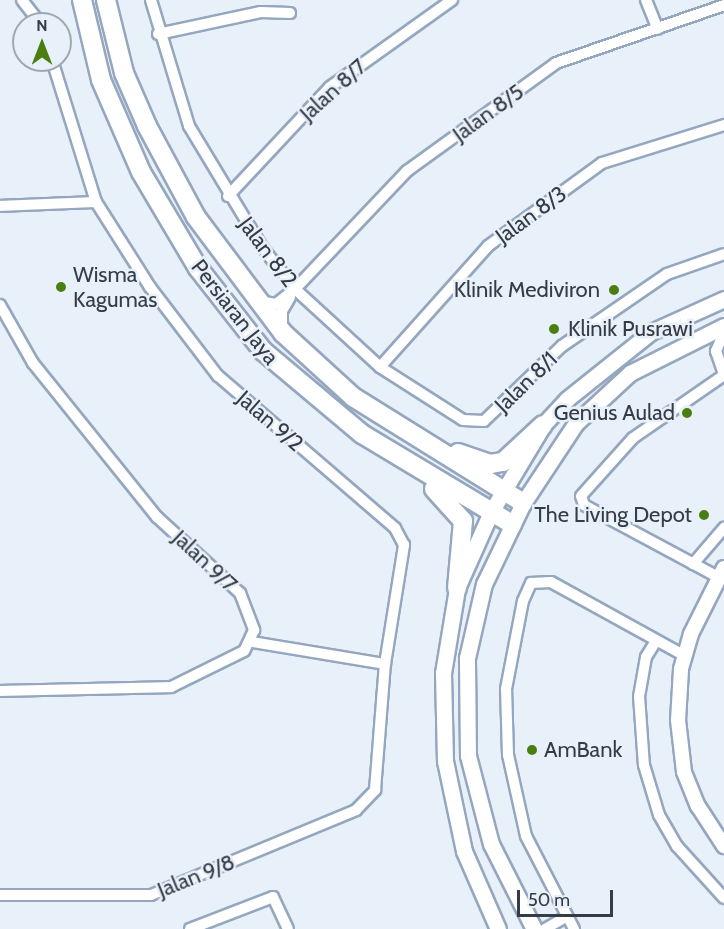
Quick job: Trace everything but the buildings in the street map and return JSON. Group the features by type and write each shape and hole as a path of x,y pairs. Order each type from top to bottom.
{"main road":[{"name":"Persiaran Jaya","path":"106,0 124,73 147,126 196,217 283,333 321,373 425,444 523,503"},
{"name":"Persiaran Jaya","path":"82,4 119,126 198,268 281,370 334,414 408,464 512,524"},
{"path":"425,444 497,464 517,453 543,425 621,352 669,322 724,299"},
{"path":"534,929 491,844 465,725 469,648 484,584 523,503 576,423 618,382 660,354 724,327"},
{"path":"457,588 491,512 543,425"},
{"path":"408,464 460,513 465,536 443,673 445,761 464,851 498,929"}],"street":[{"path":"22,0 32,12"},
{"name":"Jalan 8/2","path":"150,0 158,34 189,126 228,196 296,289 380,367 462,420 484,421"},
{"name":"Jalan 8/7","path":"228,196 330,87 452,0"},
{"path":"646,0 658,29"},
{"name":"Jalan 8/5","path":"256,300 276,304 296,289 407,171 556,63 724,5"},
{"path":"158,34 261,12 290,13"},
{"name":"Jalan 9/2","path":"56,72 96,202 150,287 218,376 396,528 404,545 385,664 375,790"},
{"name":"Jalan 8/3","path":"380,367 488,246 602,163 724,125"},
{"path":"0,206 96,202"},
{"name":"Jalan 8/1","path":"484,421 562,346 667,274 724,254"},
{"name":"Jalan 8/5","path":"283,333 282,311 296,289"},
{"name":"Jalan 9/7","path":"0,304 33,363 158,517 240,593 252,616 252,642"},
{"path":"724,333 716,351 724,374 633,438 582,491 584,505 693,564 721,573 685,656 678,714 681,760 698,806 724,846"},
{"path":"693,564 724,528"},
{"path":"573,929 564,918 519,813 506,738 506,689 515,629 531,584 551,582 596,604 685,656"},
{"path":"656,641 646,657 639,696 644,765 659,815 677,846 724,898"},
{"path":"0,691 154,691 186,681 252,642 385,664"},
{"name":"Jalan 9/8","path":"0,895 159,892 356,810 375,790"},
{"path":"190,929 273,897 288,929"},
{"path":"545,929 564,918"}],"place":[{"name":"Wisma Kagumas","path":"61,287"},
{"name":"Klinik Mediviron","path":"614,290"},
{"name":"Klinik Pusrawi","path":"554,329"},
{"name":"Genius Aulad","path":"687,413"},
{"name":"The Living Depot","path":"704,515"},
{"name":"AmBank","path":"532,750"}]}
